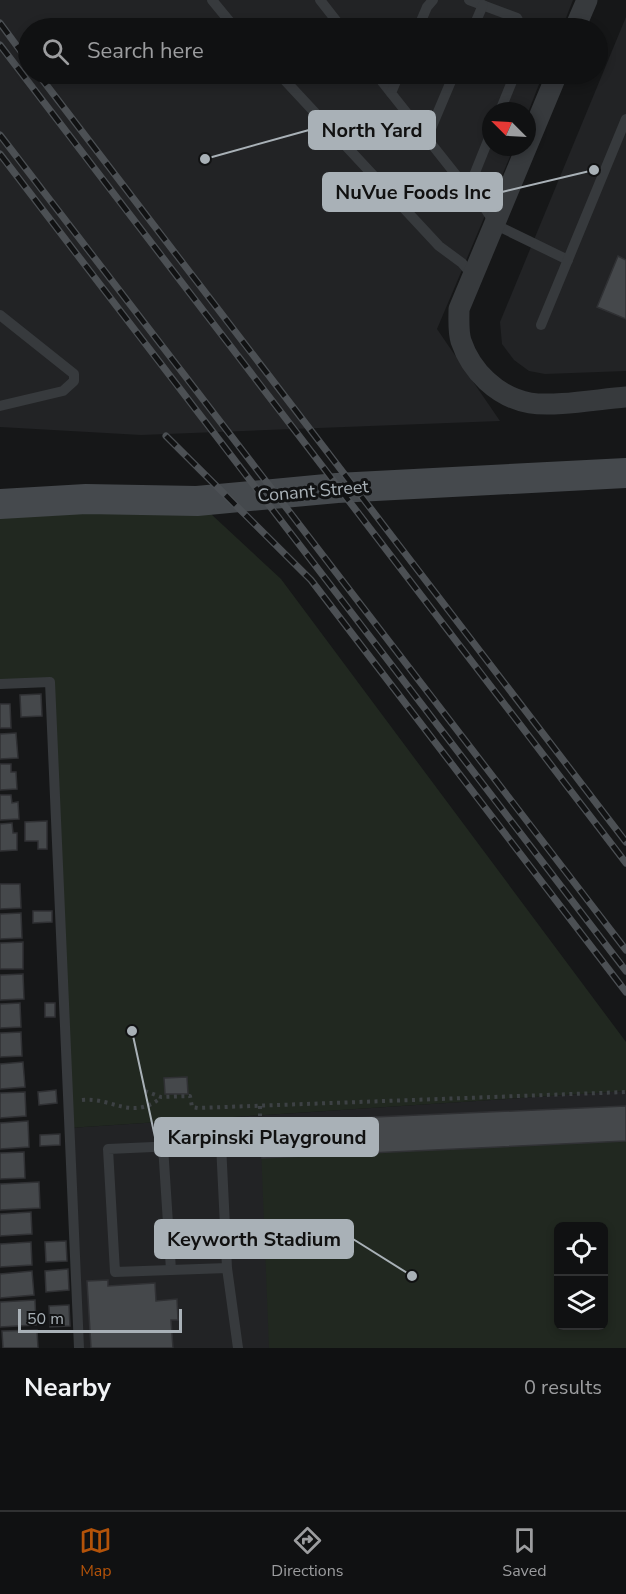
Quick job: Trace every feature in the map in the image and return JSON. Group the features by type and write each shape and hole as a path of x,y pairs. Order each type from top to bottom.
{"main road":[{"name":"Conant Street","path":"0,504 86,500 197,501 337,488 626,473"}],"street":[{"path":"579,18 586,0"},
{"path":"553,84 459,309 460,340 471,364 490,385 530,403 626,397"}],"lane":[{"path":"212,0 227,18"},
{"path":"320,0 334,18"},
{"path":"422,18 433,0"},
{"path":"469,0 517,18"},
{"path":"477,18 483,5"},
{"path":"288,84 439,246 462,263 474,276"},
{"path":"384,84 484,207 496,225 568,260"},
{"path":"391,93 395,84"},
{"path":"427,138 450,84"},
{"path":"504,102 511,84"},
{"path":"541,325 626,119"},
{"path":"468,190 482,155"},
{"path":"0,315 74,374 74,381 63,391 0,406"},
{"path":"0,684 50,682 79,1348"},
{"path":"227,1268 115,1272 108,1149 221,1144 227,1268 238,1348"},
{"path":"163,1146 171,1270"}],"path":[{"path":"146,1091 162,1098"},
{"path":"68,1101 96,1100 129,1109 150,1105 162,1098 190,1096 192,1107 198,1108 626,1092"},
{"path":"260,1106 261,1116"}],"shaded area":[{"path":"0,0 573,0 566,18 18,18 18,84 539,84 532,102 482,102 482,156 510,156 437,329 500,421 141,435 0,427"},
{"path":"626,17 626,371 545,374 529,371 514,360 502,344 500,322 598,84 608,84 608,61"},
{"path":"197,501 281,579 626,1042 626,1091 69,1128 50,682 0,684 0,504"},
{"path":"626,1091 626,1348 79,1348 69,1128"},
{"path":"626,1106 626,1348 269,1348 260,1122"}],"building":[{"path":"618,256 626,260 626,319 597,307"},
{"path":"41,694 42,716 21,717 20,695"},
{"path":"0,704 10,704 11,728 0,728"},
{"path":"16,733 18,758 0,759 0,734"},
{"path":"0,764 11,764 11,772 16,772 17,789 0,790"},
{"path":"0,795 11,795 12,803 18,802 19,819 0,820"},
{"path":"47,821 47,849 38,849 38,841 25,841 25,822"},
{"path":"12,823 13,833 17,833 17,850 0,851 0,824"},
{"path":"0,884 20,884 21,908 0,909"},
{"path":"33,911 52,911 52,922 33,923"},
{"path":"21,913 22,938 0,939 0,914"},
{"path":"23,942 23,969 0,969 0,943"},
{"path":"23,974 24,999 0,1000 0,975"},
{"path":"20,1003 21,1027 0,1028 0,1004"},
{"path":"45,1003 55,1003 55,1017 45,1017"},
{"path":"21,1032 22,1056 0,1057 0,1033"},
{"path":"23,1062 25,1087 0,1089 0,1064"},
{"path":"187,1077 188,1094 165,1094 164,1078"},
{"path":"56,1090 57,1103 39,1105 38,1092"},
{"path":"25,1092 26,1116 0,1118 0,1093"},
{"path":"626,1106 626,1141 262,1158 260,1122"},
{"path":"28,1121 29,1147 0,1149 0,1123"},
{"path":"60,1134 60,1145 40,1146 40,1135"},
{"path":"24,1152 25,1178 0,1179 0,1153"},
{"path":"39,1182 40,1208 0,1210 0,1184"},
{"path":"31,1212 32,1234 0,1236 0,1214"},
{"path":"66,1241 67,1261 46,1262 45,1242"},
{"path":"31,1242 32,1265 0,1267 0,1244"},
{"path":"68,1269 69,1290 46,1292 45,1271"},
{"path":"32,1271 34,1295 0,1298 0,1274"},
{"path":"108,1280 108,1286 155,1283 156,1301 177,1299 178,1320 171,1320 173,1348 91,1348 87,1281"},
{"path":"35,1300 36,1325 0,1327 0,1302"},
{"path":"69,1305 70,1326 50,1327 49,1306"},
{"path":"37,1330 38,1348 3,1348 2,1331"}],"railway":[{"path":"0,23 18,47"},
{"path":"0,45 18,69"},
{"path":"30,84 626,863"},
{"path":"46,84 626,842"},
{"path":"0,135 626,950"},
{"path":"0,154 626,971"},
{"path":"166,436 311,580 626,992"}],"place":[{"name":"North Yard","path":"205,159"},
{"name":"NuVue Foods Inc","path":"594,170"},
{"name":"Karpinski Playground","path":"132,1031"},
{"name":"Keyworth Stadium","path":"412,1276"}]}
